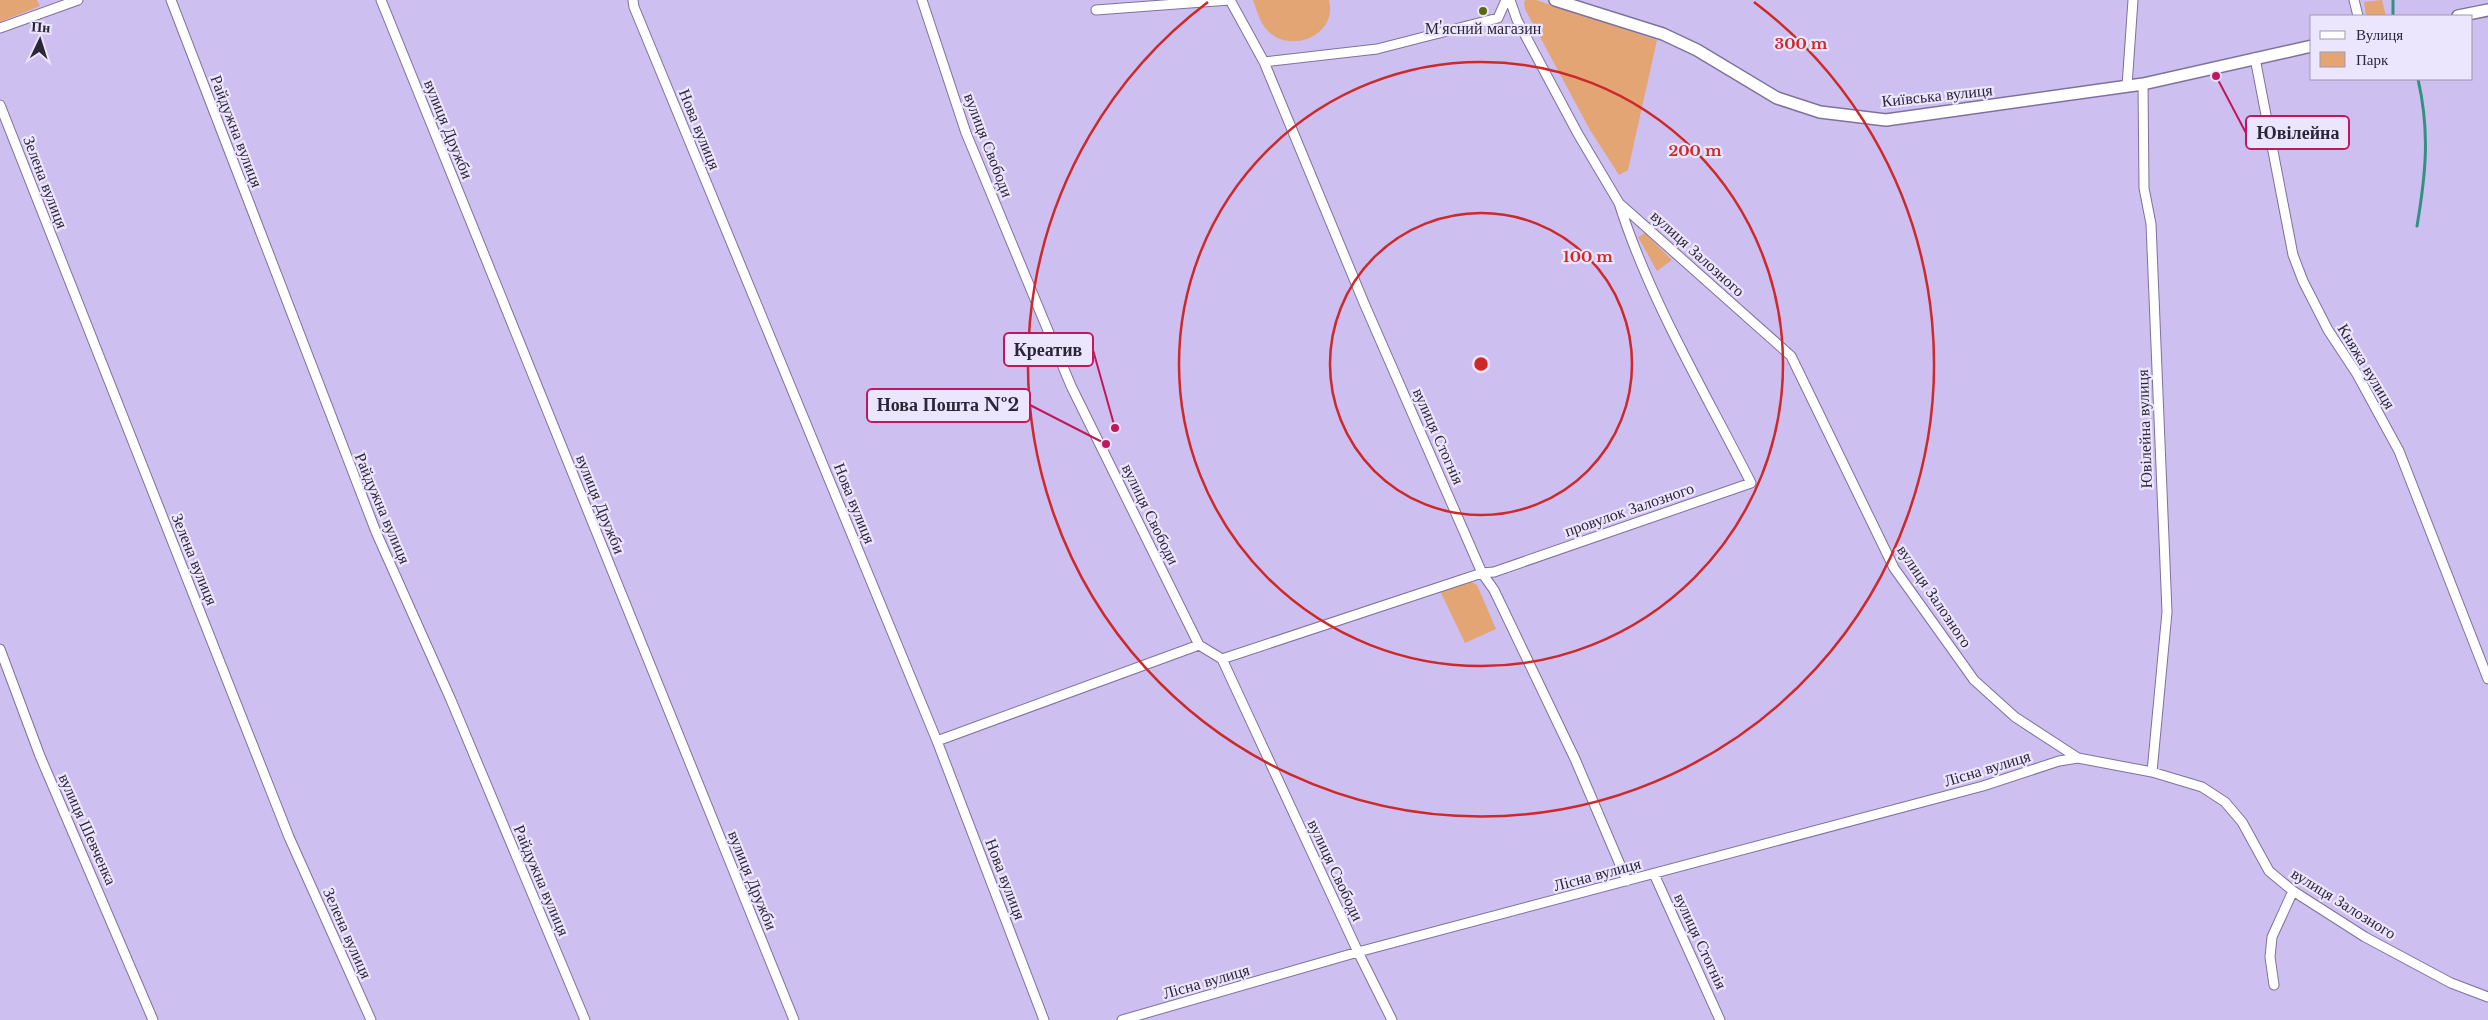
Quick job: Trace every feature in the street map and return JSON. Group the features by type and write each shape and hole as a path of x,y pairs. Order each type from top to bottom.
{"street":[{"path":"0,28 78,0"},
{"name":"Райдужна вулиця","path":"171,0 338,437 585,1020"},
{"name":"вулиця Дружби","path":"381,0 794,1020"},
{"name":"Нова вулиця","path":"633,0 634,7 937,741 1044,1020"},
{"name":"вулиця Свободи","path":"922,0 966,133 1071,386 1199,645"},
{"path":"1096,10 1230,0"},
{"name":"вулиця Стогнія","path":"1230,0 1264,62 1364,303 1482,573 1494,590 1575,759 1628,881"},
{"path":"1264,62 1376,48 1443,33 1498,18 1506,0"},
{"name":"вулиця Залозного","path":"1510,0 1517,20 1578,134 1619,203 1791,356 1894,568 1974,680 2015,716 2078,758 2152,772 2202,787 2225,802 2242,822 2269,871 2294,891 2365,937 2451,983 2488,997"},
{"name":"Київська вулиця","path":"1555,0 1663,34 1697,50 1777,98 1820,112 1886,120 2143,84 2310,46"},
{"path":"2127,86 2133,0"},
{"path":"2354,0 2358,15"},
{"path":"2463,15 2488,10"},
{"name":"Княжа вулиця","path":"2255,58 2293,255 2328,330 2357,374 2399,451 2488,679"},
{"name":"Ювілейна вулиця","path":"2143,84 2144,188 2151,224 2166,612 2152,772"},
{"name":"Зелена вулиця","path":"0,105 289,837 371,1020"},
{"name":"провулок Залозного","path":"1222,659 1482,573 1494,572 1751,483 1668,321 1630,238 1619,203"},
{"path":"937,741 1199,645 1222,659"},
{"name":"вулиця Шевченка","path":"0,649 40,756 153,1020"},
{"name":"вулиця Свободи","path":"1222,659 1358,952 1392,1020"},
{"name":"Лісна вулиця","path":"1122,1020 1358,952 1983,786 2059,761 2078,758"},
{"name":"вулиця Стогнія","path":"1654,874 1720,1020"},
{"path":"2274,985 2270,958 2272,937 2294,891"}],"green space":[{"path":"0,0 37,0 40,6 0,22"},
{"path":"1253,0 1329,0 1330,12 1327,22 1320,31 1301,41 1290,41 1279,38 1266,29"},
{"path":"1526,0 1536,0 1657,40 1628,170 1619,175 1590,130 1525,9 1524,2"},
{"path":"2382,0 2386,15 2366,15 2364,2"},
{"path":"1645,233 1672,260 1657,271 1638,237"},
{"path":"1470,581 1477,585 1496,629 1465,643 1440,591"}],"waterway":[{"path":"2393,0 2393,15"},
{"path":"2417,226 2423,188 2425,152 2424,117 2418,80"}],"place":[{"name":"М'ясний магазин","path":"1483,11"},
{"name":"Ювілейна","path":"2216,76"},
{"name":"Креатив","path":"1115,428"},
{"name":"Нова Пошта №2","path":"1106,444"}]}
